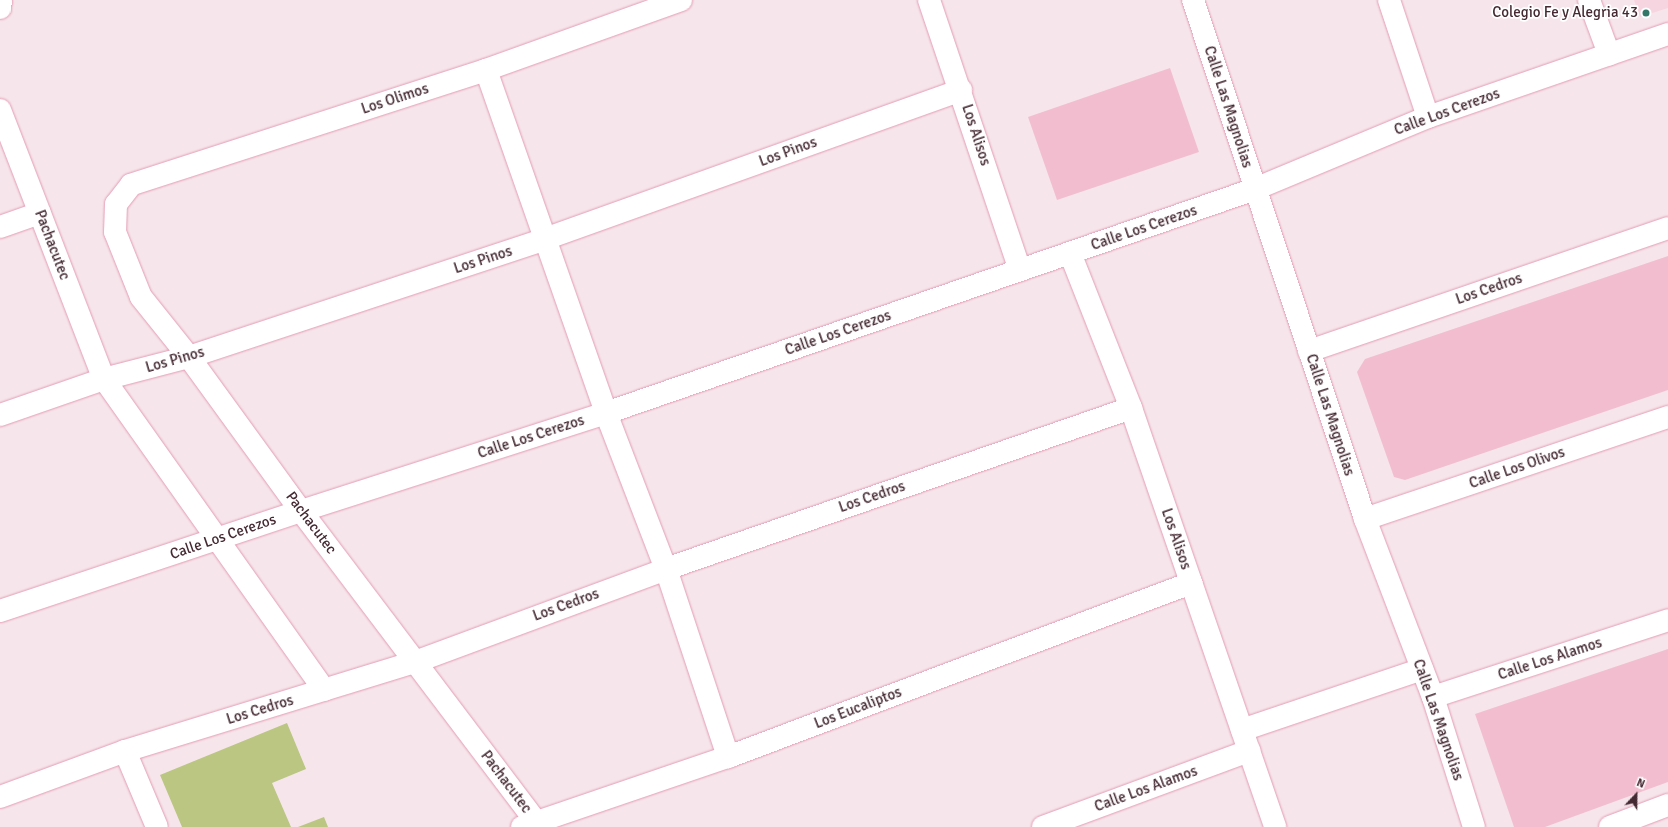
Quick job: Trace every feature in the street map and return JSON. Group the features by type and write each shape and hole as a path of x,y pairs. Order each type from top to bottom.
{"street":[{"path":"0,8 1,0"},
{"name":"Los Olimos","path":"116,204 131,185 486,70 681,0"},
{"name":"Los Alisos","path":"929,0 961,90 1020,270"},
{"name":"Calle Las Magnolias","path":"1193,0 1365,519 1433,697 1474,827"},
{"path":"1389,0 1428,117"},
{"path":"1589,0 1609,54"},
{"name":"Calle Los Cerezos","path":"0,612 301,511 606,414 1255,189 1428,117 1668,34"},
{"path":"486,70 606,414 666,569 728,757"},
{"name":"Los Pinos","path":"0,415 104,379 189,357 545,239 961,90"},
{"name":"Pachacutec","path":"0,110 104,379 324,690"},
{"name":"Pachacutec","path":"116,204 115,232 141,297 189,357 301,511 415,662 533,825"},
{"path":"0,227 40,213"},
{"name":"Los Cedros","path":"1309,351 1668,228"},
{"name":"Los Alisos","path":"1070,253 1131,408 1275,827"},
{"name":"Los Cedros","path":"0,797 125,751 415,662 666,569 1131,408"},
{"name":"Calle Los Olivos","path":"1365,519 1668,417"},
{"name":"Los Eucaliptos","path":"533,825 728,757 1191,583"},
{"name":"Calle Los Alamos","path":"1433,697 1668,620"},
{"path":"1242,730 1422,669"},
{"path":"125,751 157,827"},
{"name":"Calle Los Alamos","path":"1043,827 1249,751"},
{"path":"1610,827 1668,805"}],"shaded area":[{"name":"Colegio Fe y Alegria 43","path":"1634,0 1668,0 1668,8 1640,17"},
{"path":"1170,68 1199,152 1057,200 1028,117"},
{"path":"1668,256 1668,390 1405,480 1394,477 1357,372 1365,359"},
{"path":"1668,649 1668,782 1545,827 1514,827 1475,714"}],"building":[{"path":"287,723 306,769 272,783 291,827 182,827 160,775"},
{"path":"324,817 328,827 298,827"}],"place":[{"name":"Colegio Fe y Alegria 43","path":"1646,13"}]}
